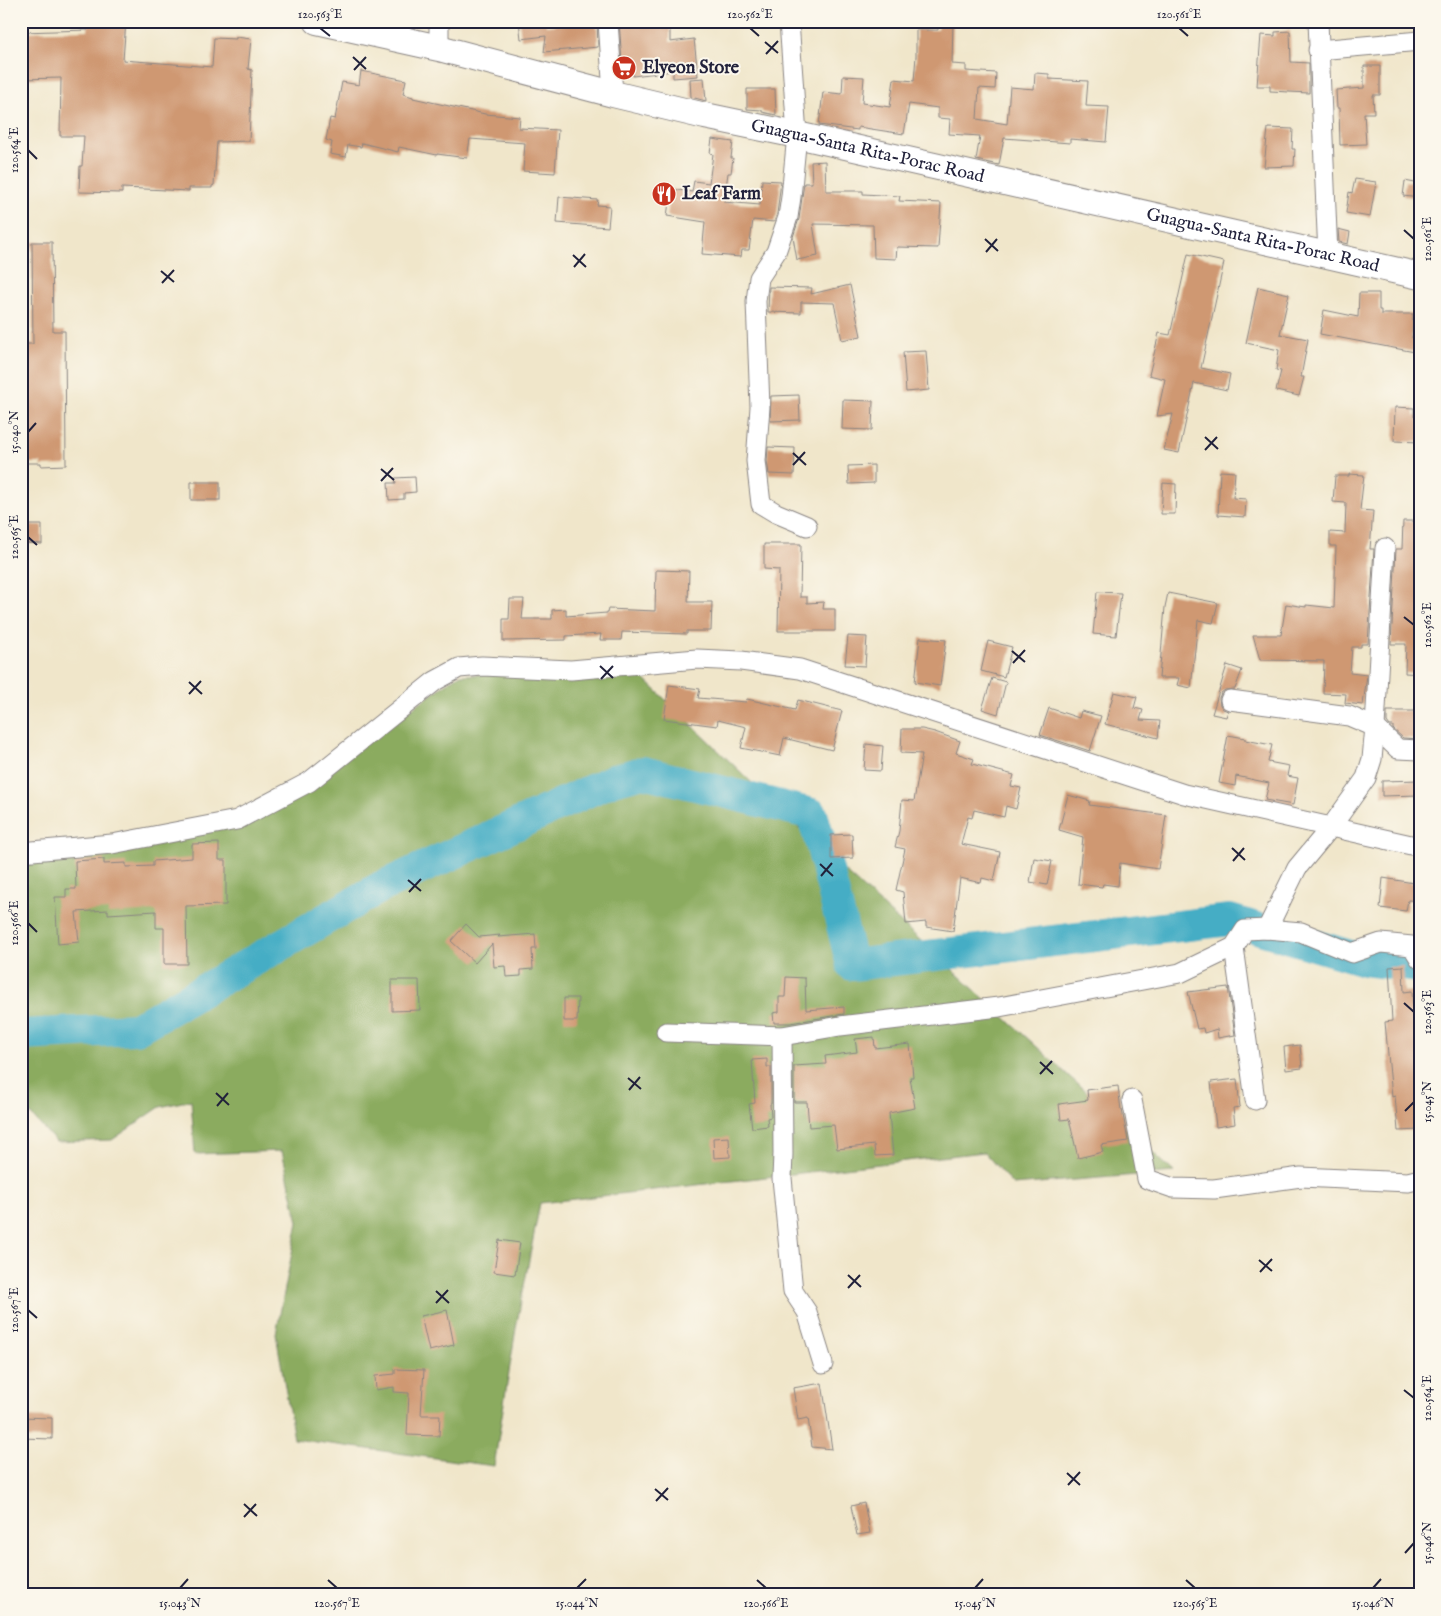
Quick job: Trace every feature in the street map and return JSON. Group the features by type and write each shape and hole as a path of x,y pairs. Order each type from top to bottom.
{"main road":[{"name":"Guagua-Santa Rita-Porac Road","path":"317,21 439,48 612,94 705,116 797,135 1420,276"}],"street":[{"path":"439,21 439,48"},
{"path":"608,21 612,94"},
{"path":"789,21 797,135 788,217 776,252 759,278 756,301 760,407 756,461 761,504 776,513 807,526"},
{"path":"1318,21 1328,256"},
{"path":"1318,50 1420,41"},
{"path":"1267,929 1297,868 1331,827 1366,778 1372,759 1386,548"},
{"path":"21,852 112,844 237,820 309,782 435,681 459,668 482,666 571,670 697,659 741,661 800,669 1184,794 1420,847"},
{"path":"1230,700 1349,716 1375,727 1398,749 1420,750"},
{"path":"666,1032 782,1036 840,1026 999,1007 1180,973 1234,946 1245,930 1267,929 1301,932 1352,953 1381,943 1412,946 1420,959"},
{"path":"1234,946 1255,1100"},
{"path":"782,1036 782,1178 794,1292 807,1312 823,1364"},
{"path":"1132,1100 1147,1179 1173,1188 1214,1189 1301,1177 1408,1182 1420,1179"}],"green space":[{"path":"615,673 640,675 828,856 1174,1172 1013,1185 984,1152 540,1203 516,1328 494,1466 294,1439 276,1334 298,1222 282,1151 195,1154 191,1100 160,1107 112,1140 56,1142 21,1104 21,861 240,824 371,737 459,675"}],"building":[{"path":"89,21 126,21 123,60 212,67 214,38 236,39 236,37 251,39 248,69 252,70 249,141 217,142 214,185 212,188 189,188 189,191 122,188 122,193 79,192 84,136 60,136 61,78 21,79 21,32 88,30"},
{"path":"519,21 546,21 546,26 597,21 598,47 544,52 546,36 521,39"},
{"path":"619,21 670,21 670,42 694,39 698,76 673,78 673,71 623,76"},
{"path":"938,21 953,21 952,64 966,65 966,71 996,73 995,89 979,88 977,119 1007,124 1010,87 1034,89 1035,73 1049,74 1049,79 1088,81 1086,106 1109,107 1106,142 1070,139 1070,143 1004,138 999,165 976,160 980,136 949,134 950,119 938,118 938,108 909,104 904,134 858,127 858,130 819,125 823,92 842,94 843,76 864,77 862,103 890,107 894,79 914,81 916,30 938,30"},
{"path":"1290,31 1291,62 1309,63 1309,93 1270,91 1270,86 1257,86 1261,35 1275,36 1275,32"},
{"path":"1364,66 1380,66 1380,95 1373,95 1374,113 1364,113 1366,144 1340,145 1339,108 1337,108 1336,90 1364,88"},
{"path":"361,71 406,80 403,94 413,98 485,114 520,117 519,128 558,130 555,173 523,171 525,143 470,139 467,158 437,155 399,147 398,152 362,143 361,147 348,145 346,157 330,154 332,142 326,140 330,118 335,119 342,82 359,85"},
{"path":"704,78 706,101 691,97 690,79"},
{"path":"747,89 775,89 776,115 762,112 762,110 747,109"},
{"path":"1268,128 1293,129 1292,149 1295,149 1294,166 1264,167"},
{"path":"712,139 733,142 731,173 728,173 724,202 760,205 762,180 781,181 777,214 774,222 753,220 749,250 742,250 741,257 702,254 705,222 667,216 671,189 692,192 694,181 709,183 713,154 710,153"},
{"path":"825,161 826,191 863,191 863,194 900,196 899,201 941,203 938,248 897,247 896,259 874,258 873,225 813,224 818,256 797,260 793,237 799,219 804,183 812,183 811,162"},
{"path":"1355,179 1376,182 1370,217 1346,213 1349,192 1352,193"},
{"path":"1405,181 1420,184 1420,198 1403,196"},
{"path":"559,197 598,200 597,205 610,206 608,227 557,223"},
{"path":"1338,229 1350,232 1348,244 1339,242"},
{"path":"32,242 52,242 53,331 65,331 66,465 41,466 41,463 21,463 21,344 33,344"},
{"path":"1188,254 1224,262 1201,368 1230,374 1227,390 1194,383 1179,453 1164,450 1173,414 1157,416 1165,379 1149,375 1159,333 1170,335"},
{"path":"850,285 861,336 842,340 834,303 801,302 801,313 768,312 769,287 812,288 811,294"},
{"path":"1258,287 1289,294 1280,334 1308,339 1301,377 1304,377 1299,396 1276,391 1281,371 1276,370 1279,350 1246,343"},
{"path":"1359,293 1379,293 1379,310 1381,310 1381,314 1413,314 1412,338 1420,338 1420,353 1320,334 1324,310 1358,317"},
{"path":"926,351 929,390 906,392 903,352"},
{"path":"799,395 800,420 770,421 771,396"},
{"path":"843,400 873,401 872,430 842,429"},
{"path":"1395,407 1414,408 1414,416 1420,416 1420,442 1394,441"},
{"path":"768,447 795,448 794,475 769,474 767,461"},
{"path":"874,465 874,483 849,484 848,466"},
{"path":"1220,471 1235,472 1233,498 1246,499 1245,517 1218,515"},
{"path":"1349,474 1364,475 1360,510 1373,511 1370,549 1374,549 1368,644 1361,644 1361,647 1352,647 1350,673 1367,675 1363,705 1345,703 1346,694 1323,693 1324,661 1260,660 1253,635 1281,635 1286,604 1334,608 1336,546 1330,546 1330,532 1345,533 1346,503 1333,502 1335,476 1349,476"},
{"path":"415,477 416,492 404,493 404,499 389,500 388,483 396,483 395,478"},
{"path":"191,482 220,482 220,500 191,500"},
{"path":"1163,483 1176,484 1175,514 1161,514"},
{"path":"1403,521 1420,521 1420,674 1405,673 1406,644 1391,644 1396,549 1402,549"},
{"path":"26,525 42,525 42,544 25,543"},
{"path":"764,544 801,544 800,597 807,597 807,603 824,602 823,609 835,609 835,631 778,631 779,570 764,569"},
{"path":"656,570 689,571 688,602 712,602 711,631 687,631 687,634 622,632 621,640 600,640 601,634 566,636 566,640 503,641 503,619 509,619 510,599 524,599 522,619 552,619 552,610 566,609 566,616 607,613 608,609 655,611"},
{"path":"1097,592 1121,593 1116,636 1093,634"},
{"path":"1168,593 1218,603 1213,623 1198,620 1191,688 1177,685 1179,678 1159,678 1165,607"},
{"path":"848,636 867,637 865,666 845,665"},
{"path":"920,638 946,640 940,686 915,682"},
{"path":"988,641 1012,647 1004,677 981,671"},
{"path":"1227,665 1242,670 1235,689 1225,690 1219,698 1220,705 1228,711 1226,717 1212,714"},
{"path":"992,678 1006,682 998,714 982,709"},
{"path":"669,685 700,689 698,698 746,702 747,699 795,710 798,700 842,711 832,750 784,738 780,756 741,748 746,727 718,720 717,726 664,719"},
{"path":"1114,692 1137,697 1134,708 1143,710 1140,720 1160,721 1158,738 1105,724"},
{"path":"1049,708 1079,718 1081,711 1101,716 1090,751 1040,735"},
{"path":"1387,711 1420,711 1420,739 1403,738 1387,722"},
{"path":"902,729 922,729 960,741 956,753 974,759 972,764 1014,775 1011,786 1021,788 1016,809 1006,806 1004,817 974,810 972,818 968,817 961,844 1000,852 994,881 982,878 981,883 960,878 953,931 926,927 926,922 906,924 903,892 896,890 905,849 895,847 899,831 902,800 914,801 922,754 901,753"},
{"path":"1228,735 1272,745 1268,762 1289,766 1287,776 1298,778 1293,805 1265,800 1269,783 1236,776 1235,786 1219,783"},
{"path":"866,744 883,746 881,771 864,770"},
{"path":"1420,780 1420,795 1382,796 1382,781"},
{"path":"1068,795 1090,801 1089,805 1166,815 1158,869 1120,863 1118,886 1103,884 1102,887 1078,884 1083,837 1059,830"},
{"path":"852,834 853,858 831,859 831,835"},
{"path":"219,843 219,860 226,860 226,905 186,906 187,964 164,964 164,928 156,928 156,911 108,914 108,910 76,912 79,942 58,944 55,897 66,897 66,889 76,889 75,861 104,859 104,864 126,863 126,867 153,866 153,861 192,858 192,844"},
{"path":"1034,858 1052,861 1047,885 1030,882"},
{"path":"1383,878 1420,884 1420,901 1408,900 1406,911 1380,908"},
{"path":"466,924 479,937 535,934 536,949 532,949 533,969 521,970 521,976 506,977 505,966 494,967 492,944 475,963 451,941"},
{"path":"1403,966 1404,992 1412,991 1414,1020 1420,1057 1420,1130 1398,1131 1395,1096 1392,1097 1385,1022 1392,1021 1389,967"},
{"path":"786,977 805,978 806,1010 844,1007 844,1014 790,1023 774,1023 773,1013 779,1012 779,997 785,997"},
{"path":"392,980 419,980 420,1010 392,1011"},
{"path":"1228,987 1235,1035 1218,1038 1217,1029 1204,1033 1203,1028 1197,1029 1188,992"},
{"path":"564,998 578,998 577,1021 564,1021"},
{"path":"874,1037 875,1048 910,1044 913,1077 910,1077 915,1108 889,1113 893,1155 875,1156 874,1145 837,1149 834,1125 809,1127 807,1102 794,1102 794,1066 826,1064 825,1056 857,1052 855,1039"},
{"path":"1300,1045 1302,1068 1286,1070 1284,1047"},
{"path":"767,1059 767,1067 771,1067 771,1117 767,1118 768,1126 752,1128 749,1104 755,1103 752,1060"},
{"path":"1237,1079 1240,1107 1233,1108 1235,1124 1216,1127 1211,1082"},
{"path":"1118,1086 1128,1141 1101,1145 1103,1152 1078,1158 1069,1119 1061,1120 1059,1104 1088,1100 1087,1090"},
{"path":"729,1137 730,1157 714,1158 713,1138"},
{"path":"499,1240 520,1243 515,1275 494,1272"},
{"path":"447,1310 454,1345 429,1351 421,1316"},
{"path":"395,1369 424,1370 421,1415 440,1415 439,1436 407,1435 409,1393 394,1392 394,1387 376,1390 375,1376 395,1374"},
{"path":"822,1383 832,1449 812,1447 808,1418 798,1420 793,1388"},
{"path":"21,1417 52,1418 52,1439 21,1438"},
{"path":"864,1503 870,1533 857,1535 851,1506"}],"waterway":[{"path":"21,1035 136,1029 381,887 613,780 643,772 812,814 852,965 1230,920 1364,960 1420,967"}],"place":[{"name":"Elyeon Store","path":"624,68"},
{"name":"Leaf Farm","path":"664,194"}]}
